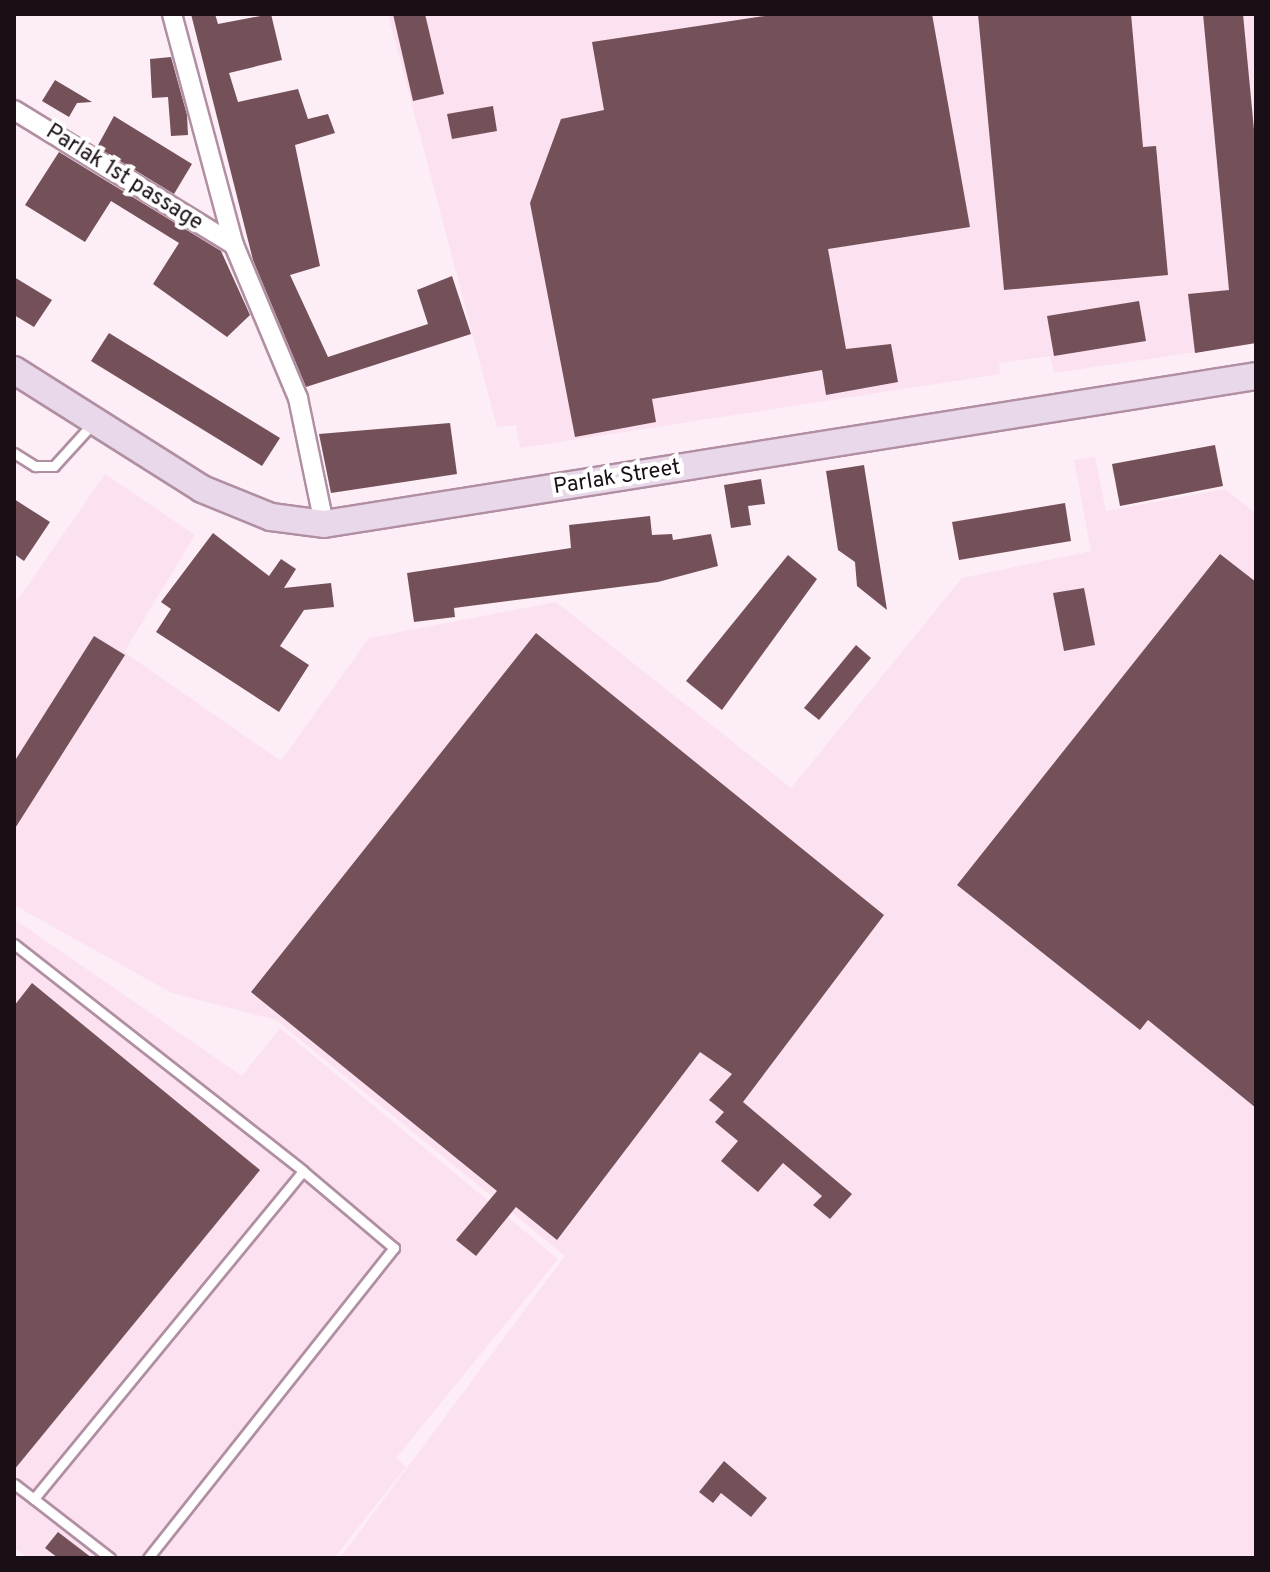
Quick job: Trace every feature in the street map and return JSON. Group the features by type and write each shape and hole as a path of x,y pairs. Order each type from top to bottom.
{"main road":[{"name":"Parlak Street","path":"14,370 236,505 324,524 1256,376"}],"street":[{"name":"Parlak 1st passage","path":"172,14 234,245 298,398 324,524"},
{"name":"Parlak 1st passage","path":"14,110 234,245"}],"lane":[{"path":"14,453 35,466 54,466 95,421"},
{"path":"14,944 303,1171 394,1248 148,1558"},
{"path":"34,1499 303,1171"},
{"path":"14,1484 110,1558"}],"shaded area":[{"path":"388,14 1256,14 1256,343 1054,373 1050,356 999,363 1000,374 520,448 516,425 497,427"},
{"path":"1095,457 1106,511 1225,489 1256,514 1256,1558 340,1558 565,1256 276,1020 172,993 14,905 14,605 105,474 195,535 124,652 281,761 369,638 556,602 791,788 962,578 1091,551 1074,460"},
{"path":"14,919 242,1076 280,1028 558,1259 396,1458 406,1467 334,1558 28,1558 14,1547"}],"building":[{"path":"191,14 215,14 218,24 271,14 282,60 229,73 238,102 298,89 308,119 328,114 335,133 295,145 320,266 290,275 328,357 428,324 417,290 452,276 471,334 306,387 253,260"},
{"path":"393,14 425,14 444,94 413,101"},
{"path":"778,14 932,14 970,227 828,249 846,349 891,344 898,382 826,395 822,370 652,399 656,422 575,437 530,203 561,119 604,110 592,42"},
{"path":"978,14 1131,14 1143,147 1156,146 1168,275 1004,290"},
{"path":"1203,14 1243,14 1256,151 1256,343 1195,353 1188,294 1229,290"},
{"path":"171,57 187,115 188,135 171,136 168,97 152,98 150,59"},
{"path":"55,80 92,102 77,103 69,117 42,101"},
{"path":"493,106 497,131 452,139 447,114"},
{"path":"114,116 192,164 174,194 97,147"},
{"path":"59,152 221,251 250,315 227,337 153,284 179,243 111,201 85,242 25,205"},
{"path":"14,277 52,300 34,327 14,315"},
{"path":"1139,301 1146,341 1054,356 1047,316"},
{"path":"109,333 280,438 262,466 91,361"},
{"path":"450,423 457,474 331,493 319,434"},
{"path":"1215,445 1223,486 1120,506 1112,464"},
{"path":"864,465 887,610 857,586 855,562 838,550 826,471"},
{"path":"761,479 765,504 748,506 751,525 731,528 724,485"},
{"path":"14,499 50,522 24,561 14,554"},
{"path":"1065,503 1071,541 959,560 952,522"},
{"path":"650,516 652,535 672,534 673,540 711,534 718,566 658,582 454,608 455,617 414,622 407,573 571,548 569,525"},
{"path":"213,533 269,576 281,559 296,569 284,588 331,583 334,607 304,610 280,646 309,665 279,712 156,632 171,609 161,602"},
{"path":"1220,554 1256,582 1256,1108 1148,1020 1140,1030 957,885"},
{"path":"788,555 817,579 722,710 686,681"},
{"path":"1084,588 1095,645 1064,651 1053,593"},
{"path":"536,633 884,915 743,1102 852,1194 830,1219 813,1205 822,1196 783,1163 758,1192 721,1161 738,1141 715,1122 724,1112 709,1100 732,1074 700,1052 557,1240 516,1207 476,1256 456,1240 497,1191 251,992"},
{"path":"94,636 125,655 14,830 14,762"},
{"path":"856,645 871,658 819,720 804,708"},
{"path":"32,983 260,1170 14,1470 14,1006"},
{"path":"724,1461 767,1498 751,1517 721,1493 713,1503 699,1492"},
{"path":"58,1532 92,1558 58,1558 45,1548"}]}
